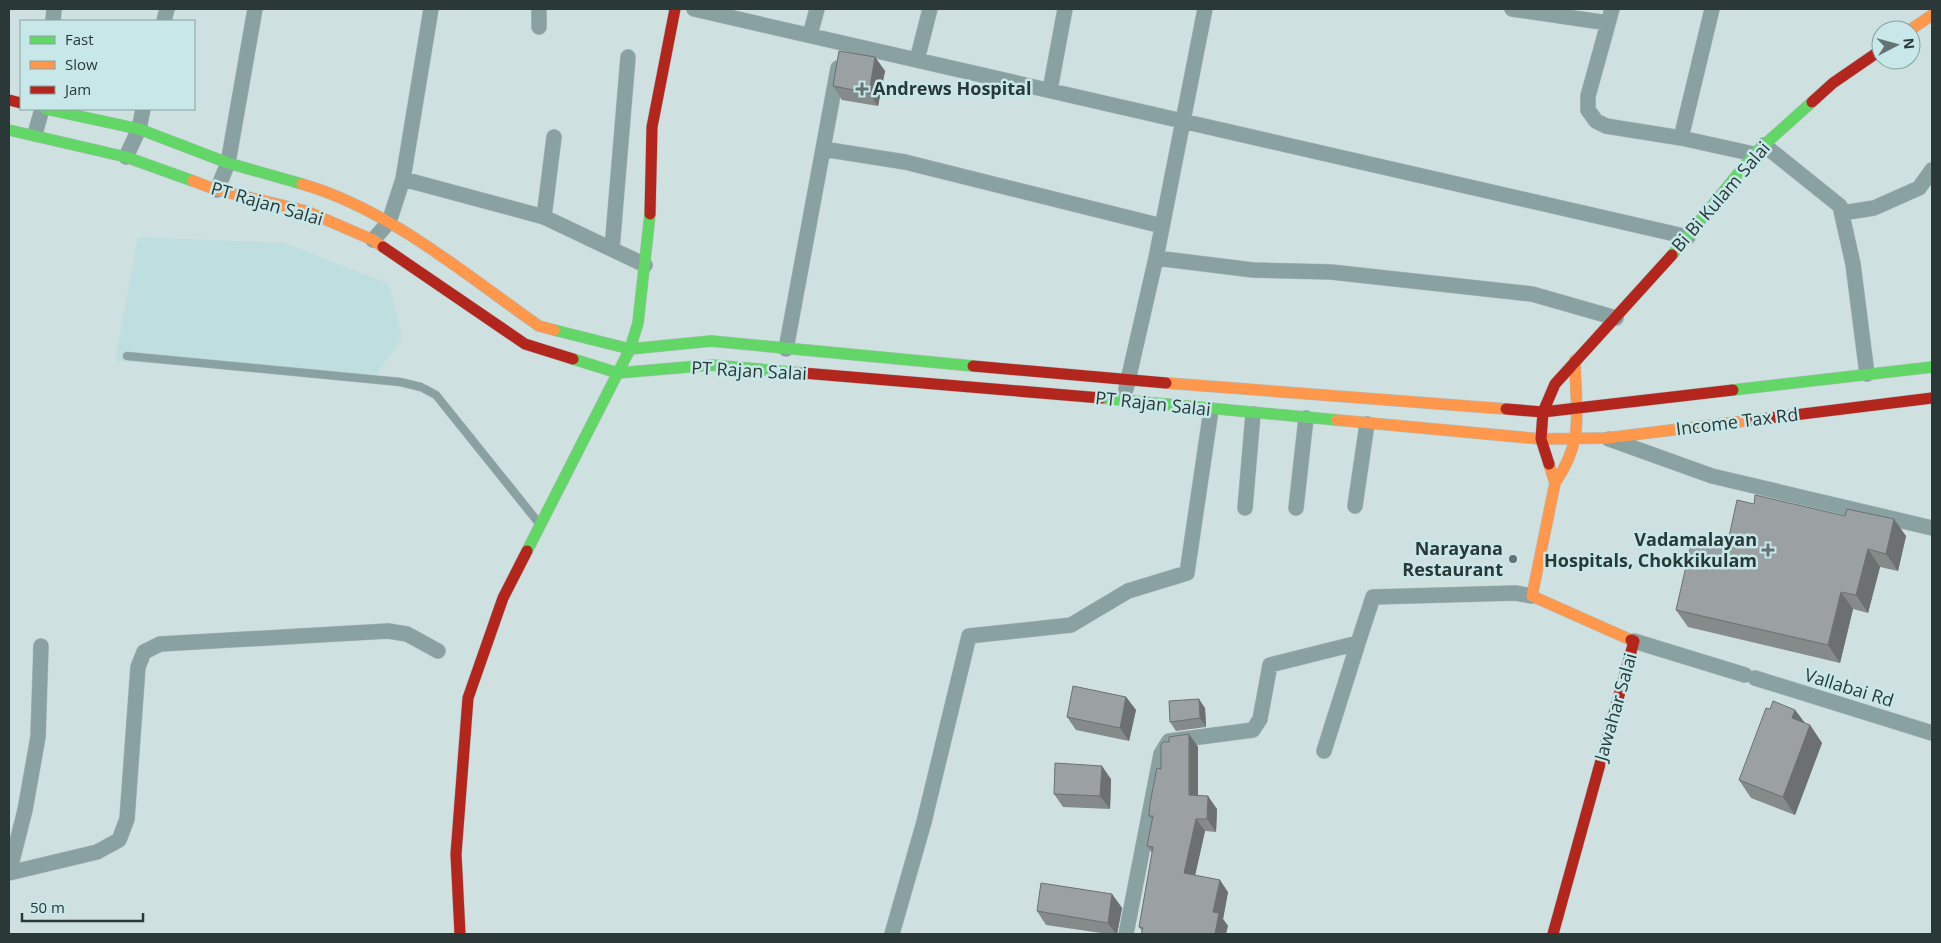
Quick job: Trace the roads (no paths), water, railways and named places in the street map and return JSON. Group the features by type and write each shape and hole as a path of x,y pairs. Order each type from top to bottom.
{"main road":[{"path":"460,934 456,854 468,698 503,598 630,350 638,323 650,219 652,127 675,9"},
{"path":"1921,22 1932,15"},
{"name":"Bi Bi Kulam Salai","path":"1541,439 1543,412 1555,384 1575,360 1616,318 1688,237 1759,149 1833,83 1871,57"},
{"name":"PT Rajan Salai","path":"49,110 138,129 228,163 318,189 389,222 538,326 630,350 711,341 913,361 1543,412"},
{"name":"PT Rajan Salai","path":"9,130 35,134 126,157 217,190 306,212 373,240 525,344 618,372 711,365 1124,400 1253,414 1541,439"},
{"path":"1532,596 1555,483 1568,466 1578,439 1579,409 1574,388 1575,360"},
{"path":"907,382 913,361"},
{"name":"Income Tax Rd","path":"1543,412 1932,367"},
{"name":"Income Tax Rd","path":"1541,439 1607,438 1932,398"},
{"path":"1541,439 1555,483"},
{"name":"Jawahar Salai","path":"1532,596 1634,641 1553,934"}],"street":[{"path":"217,190 228,163 255,9"},
{"path":"373,240 389,222 403,179 431,9"},
{"path":"539,9 539,27"},
{"path":"694,9 1688,237"},
{"path":"810,35 817,9"},
{"path":"917,60 930,9"},
{"path":"1050,90 1065,9"},
{"path":"1124,400 1127,379 1156,258 1205,9"},
{"path":"1512,9 1610,16 1588,96 1588,110 1596,121 1606,126 1759,149 1840,206 1853,264 1867,374"},
{"path":"1681,138 1712,9"},
{"path":"786,349 842,42"},
{"path":"612,249 628,57"},
{"path":"35,134 44,110"},
{"path":"126,157 138,129 143,110"},
{"path":"544,217 554,137"},
{"path":"823,149 905,162 1162,226"},
{"path":"1842,213 1874,208 1918,188 1932,170"},
{"path":"403,179 544,217 645,265"},
{"path":"1156,258 1253,270 1331,272 1532,294 1616,318"},
{"path":"892,934 924,822 969,636 1071,626 1128,591 1187,573 1211,410"},
{"path":"1245,508 1253,414"},
{"path":"1296,508 1306,418"},
{"path":"1355,506 1367,424"},
{"path":"1607,438 1712,476 1932,528"},
{"path":"1324,751 1373,597 1515,593 1532,596"},
{"path":"41,646 38,737 25,810 9,873 97,852 119,840 127,819 138,667 144,652 160,644 388,631 407,634 438,651"},
{"name":"Vallabai Rd","path":"1634,641 1932,733"},
{"path":"1126,934 1161,754 1169,741 1253,730 1260,719 1270,665 1358,643"}],"lane":[{"path":"127,356 400,382 421,387 436,395 541,526"}],"place":[{"name":"Andrews Hospital","path":"862,89"},
{"name":"Vadamalayan Hospitals, Chokkikulam","path":"1768,550"},
{"name":"Narayana Restaurant","path":"1513,559"}]}
